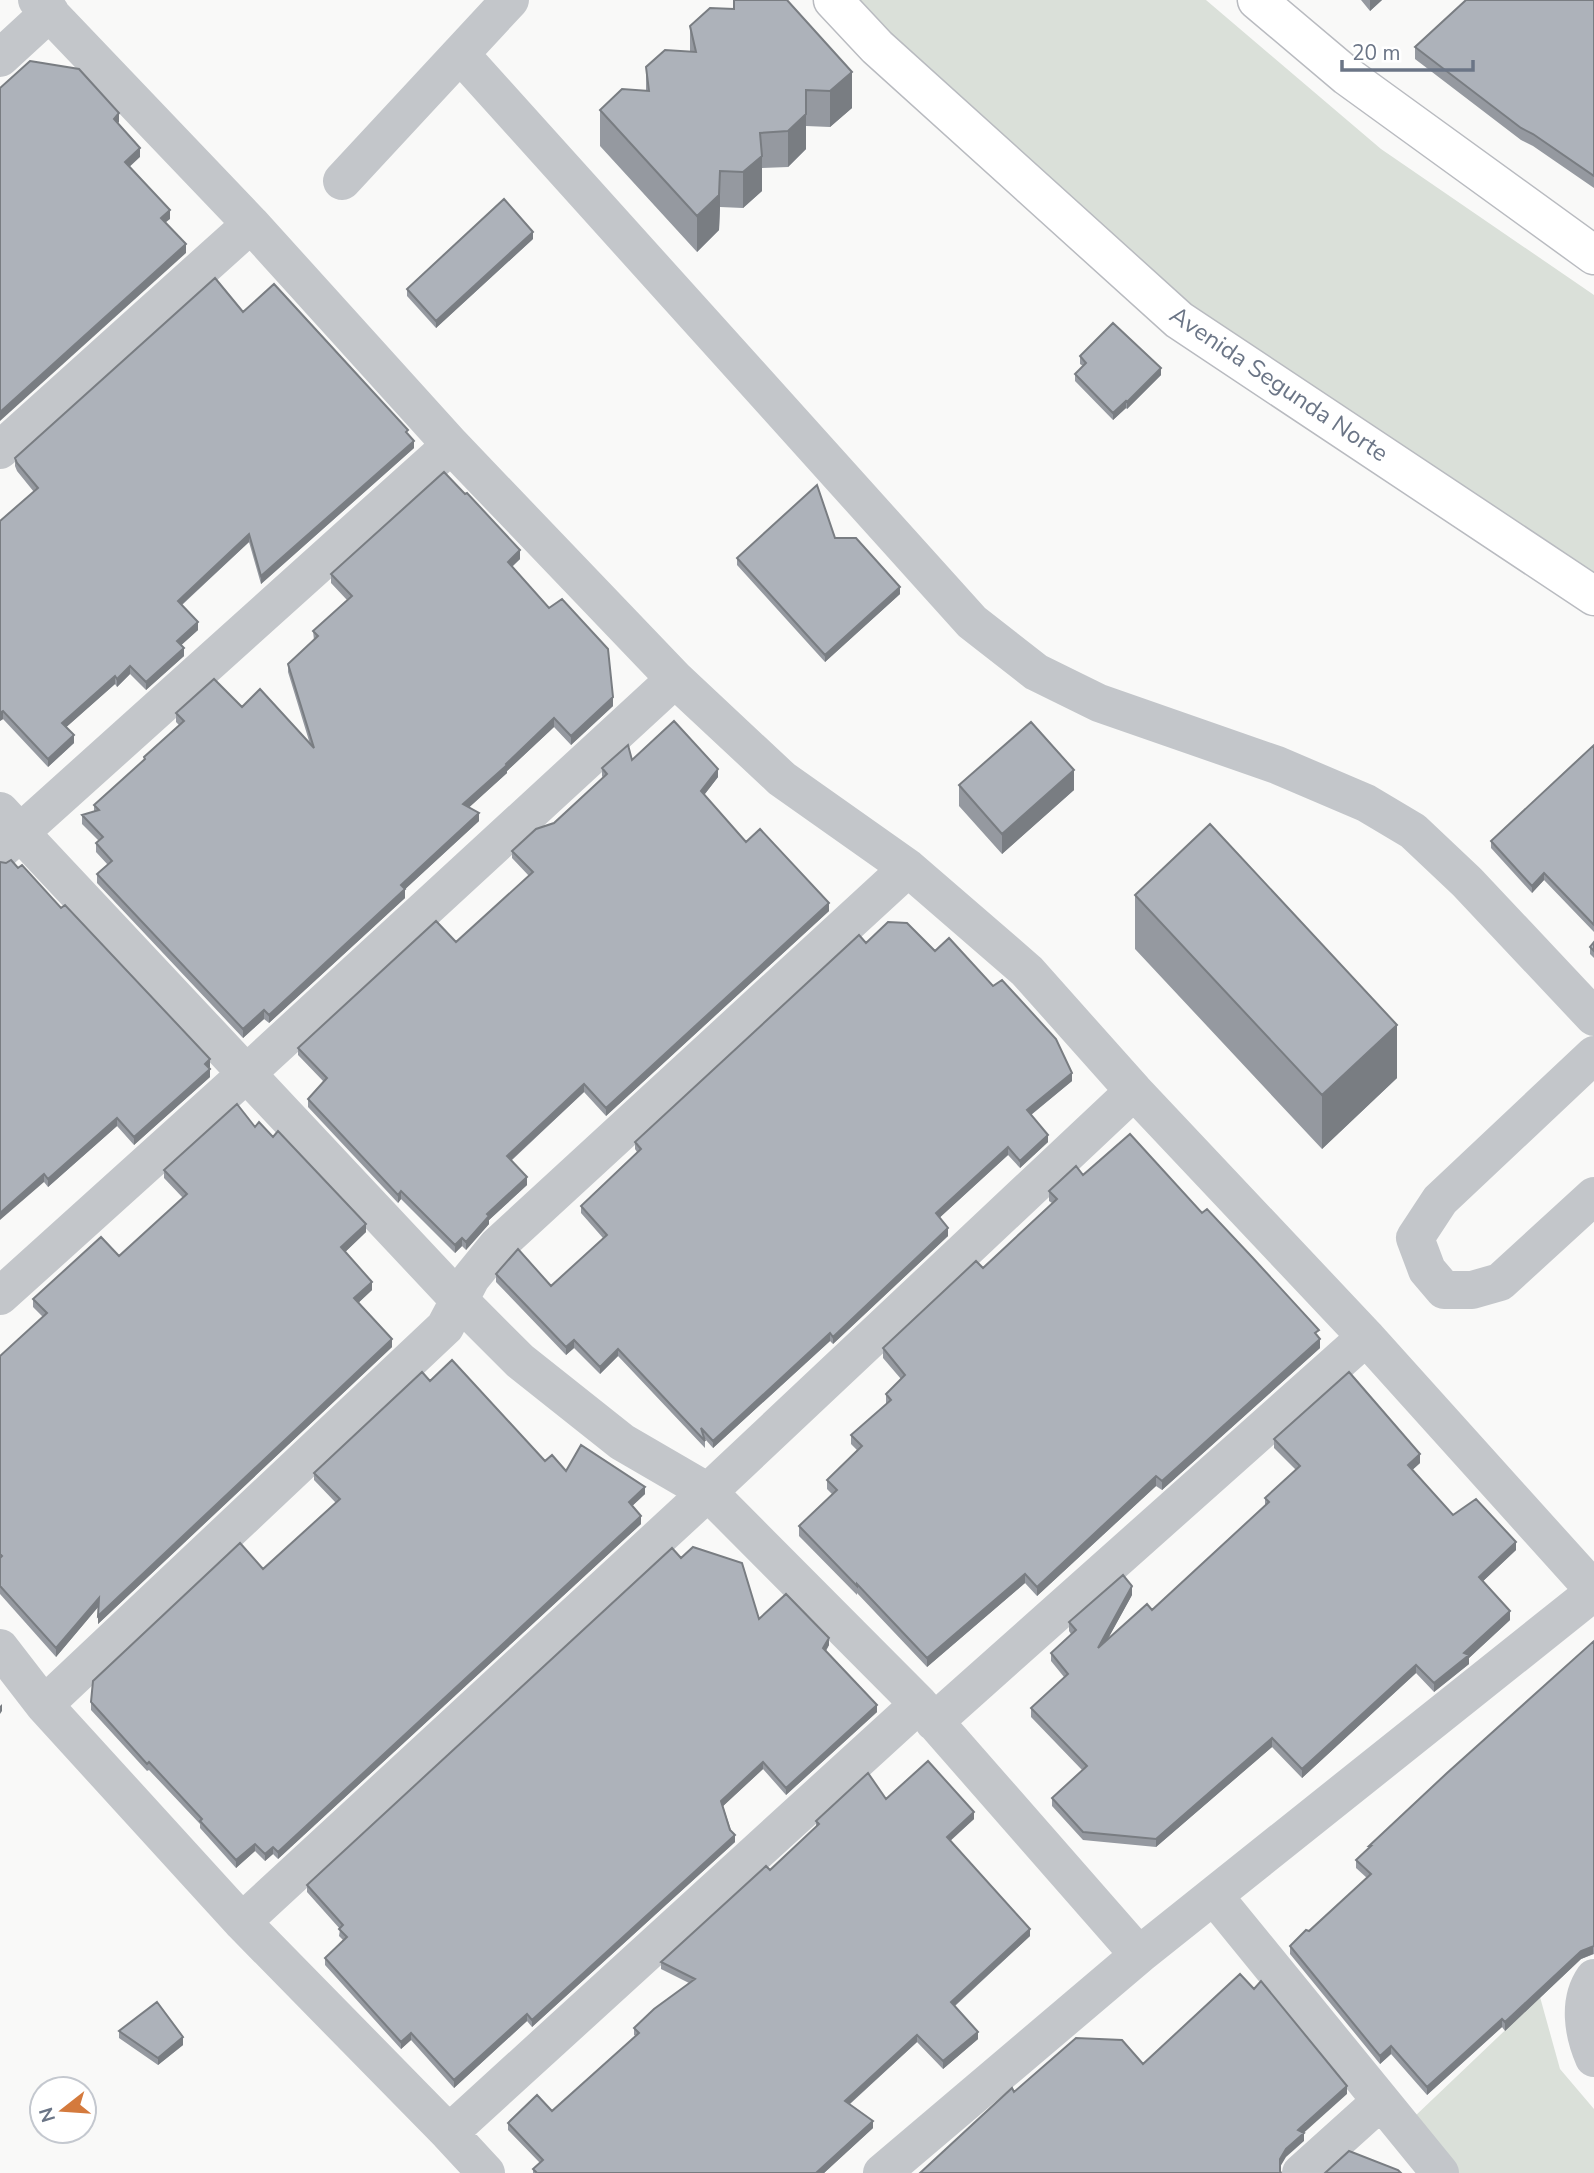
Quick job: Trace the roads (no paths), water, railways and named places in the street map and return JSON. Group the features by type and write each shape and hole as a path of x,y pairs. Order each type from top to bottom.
{"main road":[{"name":"Avenida Segunda Norte","path":"833,0 877,47 1179,320 1594,596"},
{"path":"1257,0 1353,80 1594,255"}],"street":[{"path":"342,181 510,0"},
{"path":"0,58 44,6 251,224 451,445 675,679 782,779 908,868 1027,971 1134,1091 1366,1337 1594,1591 1139,1955 882,2173"},
{"path":"461,55 972,622 1036,672 1099,703 1277,765 1366,803 1413,831 1467,882 1594,1017"},
{"path":"0,450 251,224"},
{"path":"451,445 7,832 246,1074 520,1361 622,1442 708,1492 927,1713 1139,1955"},
{"path":"0,1296 246,1074 675,679"},
{"path":"44,1705 445,1327 471,1278 496,1246 908,868"},
{"path":"1594,1055 1440,1200 1415,1238 1427,1270 1444,1290 1472,1290 1500,1282 1594,1196"},
{"path":"242,1922 708,1492 1134,1091"},
{"path":"449,2133 927,1713 1366,1337"},
{"path":"0,1648 44,1705 242,1922 486,2173"},
{"path":"1214,1896 1440,2173"},
{"path":"1594,1978 1583,2004 1587,2042 1594,2058"},
{"path":"1301,2173 1381,2101"}]}
